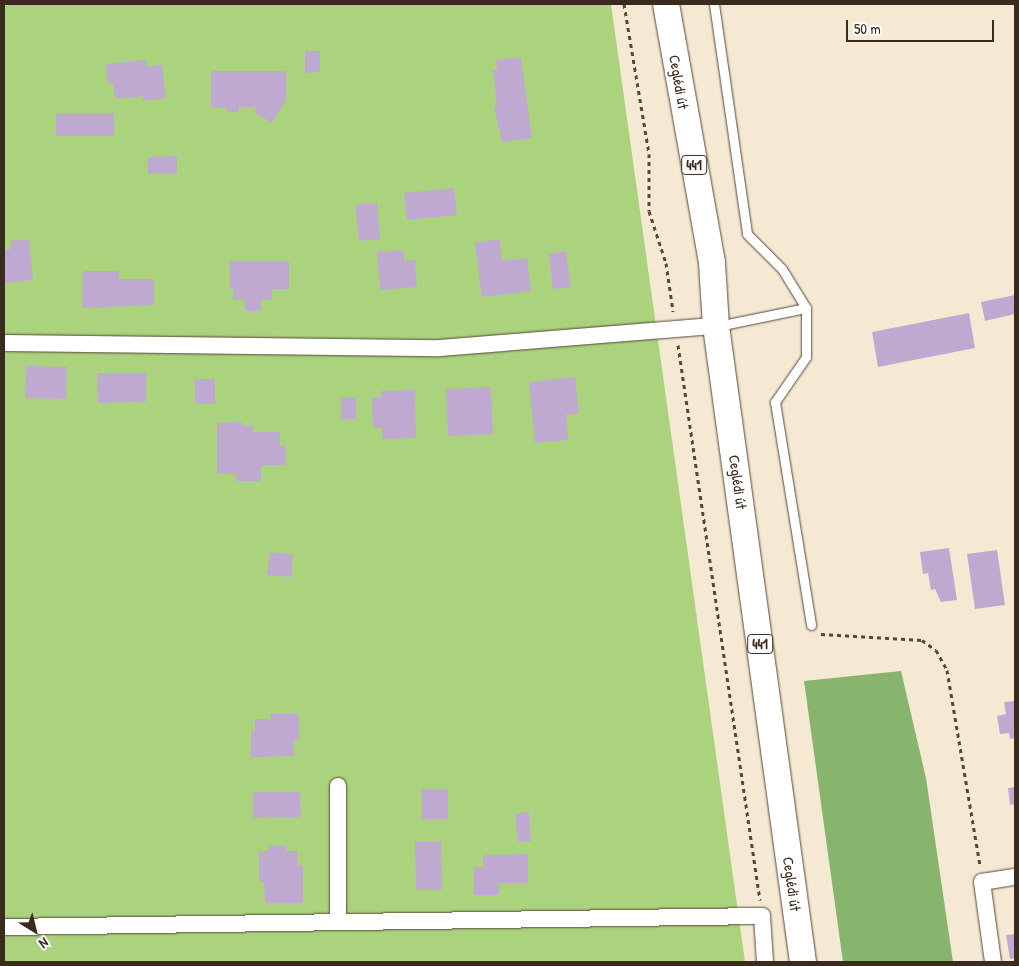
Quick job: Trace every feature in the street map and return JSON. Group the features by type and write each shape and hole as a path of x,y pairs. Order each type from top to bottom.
{"main road":[{"name":"Ceglédi út","path":"666,4 710,254 716,326 803,962"}],"street":[{"path":"4,343 440,348 716,326"},
{"path":"338,786 338,922"},
{"path":"993,962 982,882 1015,877"},
{"path":"4,927 762,916 766,962"}],"lane":[{"path":"714,4 747,234 782,269 806,308 806,357 775,402 811,624"},
{"path":"716,326 806,308"}],"path":[{"path":"624,4 649,154 649,211 666,263 762,916"},
{"path":"811,624 820,634 922,640 936,650 947,670 982,882"}],"green space":[{"path":"4,4 611,4 745,962 4,962"},
{"path":"901,671 926,778 953,962 843,962 804,681"}],"building":[{"path":"305,51 320,51 320,72 305,73"},
{"path":"521,57 532,138 502,142 494,107 497,106 493,70 497,70 496,60"},
{"path":"146,60 147,67 162,65 166,98 143,101 143,96 115,99 113,84 108,84 106,64"},
{"path":"211,71 286,71 286,100 272,123 254,112 257,107 239,107 239,112 227,112 227,108 211,108"},
{"path":"56,113 114,113 114,136 56,136"},
{"path":"177,156 177,173 148,174 147,157"},
{"path":"454,188 457,215 407,220 404,193"},
{"path":"377,203 380,239 359,241 355,205"},
{"path":"29,239 33,280 4,283 4,250 11,249 10,241"},
{"path":"500,239 502,261 527,258 531,291 482,297 475,243"},
{"path":"403,250 404,261 415,260 417,287 380,290 377,252"},
{"path":"566,251 571,287 553,289 549,254"},
{"path":"230,261 289,261 289,289 272,289 272,300 261,300 261,311 245,311 245,300 233,300 234,289 230,289"},
{"path":"83,271 119,271 119,279 154,279 154,305 82,308"},
{"path":"1015,295 1015,314 985,321 981,302"},
{"path":"969,313 975,348 878,367 872,332"},
{"path":"26,366 67,367 66,399 25,398"},
{"path":"97,373 146,373 146,402 98,403"},
{"path":"575,377 579,413 566,415 568,440 535,443 529,382"},
{"path":"195,379 215,379 215,404 195,404"},
{"path":"491,387 493,434 448,436 446,389"},
{"path":"415,390 416,438 382,439 382,428 373,428 372,398 381,398 381,391"},
{"path":"341,397 356,397 356,419 341,419"},
{"path":"242,422 242,426 253,426 253,432 280,432 280,445 285,445 286,465 261,465 261,481 236,481 236,474 217,474 217,423"},
{"path":"949,548 957,600 941,602 935,589 931,590 928,573 923,574 920,552"},
{"path":"997,550 1005,605 975,609 967,554"},
{"path":"270,552 293,555 291,577 267,575"},
{"path":"1015,701 1015,738 1010,739 1009,733 1000,734 997,716 1006,714 1004,702"},
{"path":"271,714 299,714 299,739 293,739 294,756 251,757 251,731 255,731 255,719 271,719"},
{"path":"1015,787 1015,804 1010,805 1008,788"},
{"path":"422,789 448,789 448,819 422,819"},
{"path":"253,792 300,792 301,817 253,818"},
{"path":"529,812 531,841 518,842 515,814"},
{"path":"415,842 441,842 442,890 416,890"},
{"path":"269,846 286,846 286,851 297,851 298,865 303,865 303,903 265,903 264,882 259,882 259,851 269,851"},
{"path":"528,854 528,883 499,883 499,895 474,895 474,867 483,867 483,855"},
{"path":"1015,934 1015,958 1010,959 1006,935"}]}
